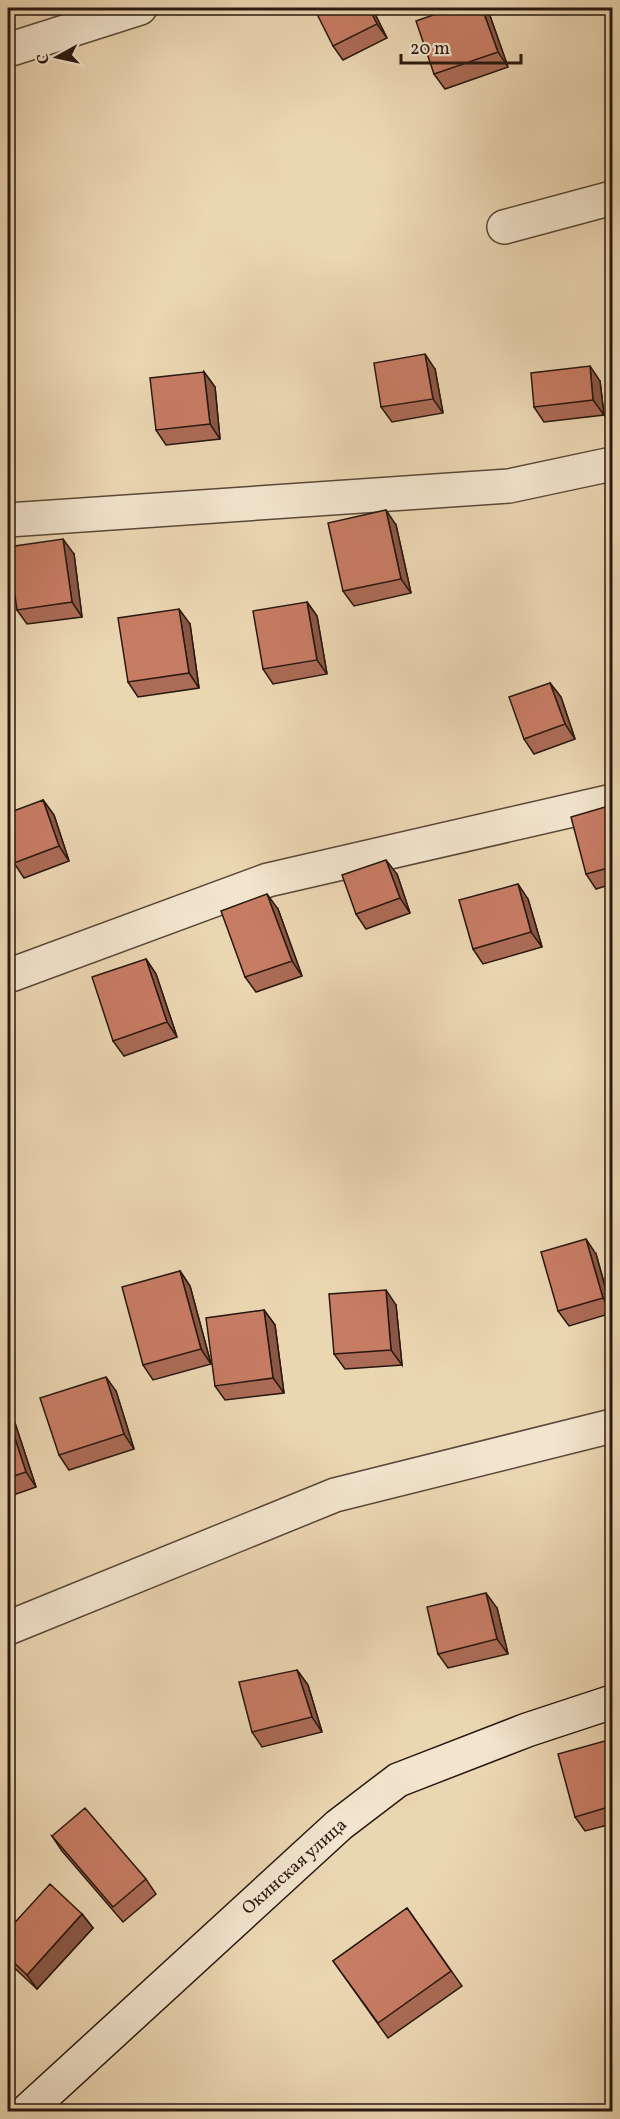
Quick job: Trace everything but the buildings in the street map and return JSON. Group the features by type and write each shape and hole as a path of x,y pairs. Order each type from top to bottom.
{"street":[{"path":"8,50 140,8"},
{"path":"504,226 612,198"},
{"path":"8,520 509,486 612,464"},
{"path":"8,976 268,880 612,801"},
{"path":"8,1628 335,1495 612,1426"},
{"name":"Окинская улица","path":"26,2112 339,1825 398,1780 527,1730 612,1702"}]}
